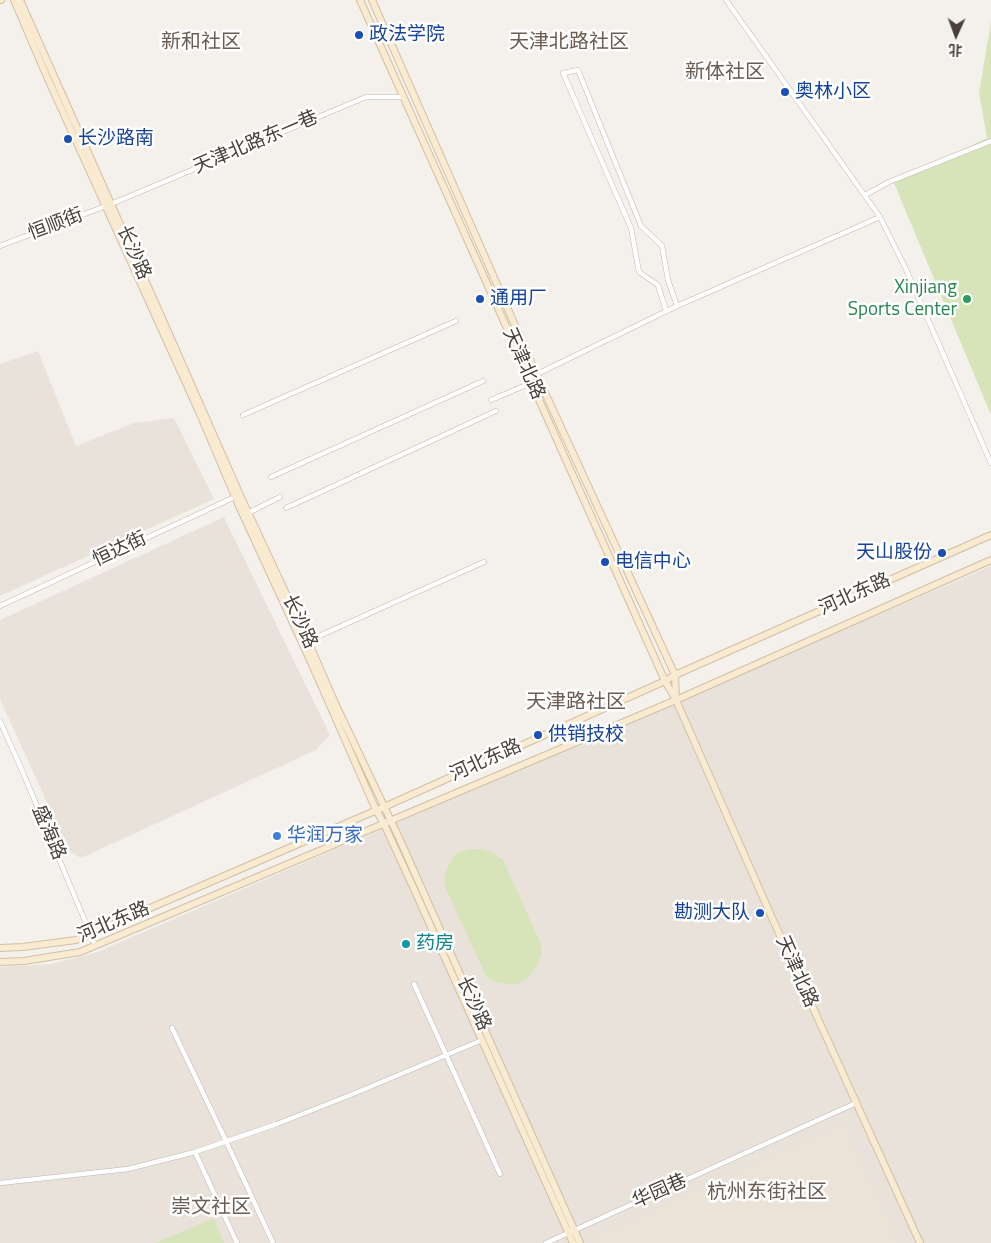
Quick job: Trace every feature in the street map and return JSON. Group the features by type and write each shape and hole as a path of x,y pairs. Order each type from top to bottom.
{"street":[{"name":"长沙路","path":"14,0 108,205"},
{"name":"长沙路","path":"20,0 108,205 376,810 572,1232 580,1243"},
{"name":"天津北路","path":"360,0 665,681 676,700 773,920 920,1243"},
{"name":"天津北路","path":"372,0 536,373 675,675 676,700"},
{"path":"726,0 880,217 905,267 991,463"},
{"path":"666,311 658,285 639,272 631,228 563,73 578,70 641,226 662,246 668,280 677,306"},
{"name":"天津北路东一巷","path":"108,205 366,97 403,97"},
{"path":"865,196 889,182 991,141"},
{"name":"恒顺街","path":"0,246 108,205"},
{"path":"491,400 530,380 536,373 666,311 880,217"},
{"path":"243,415 456,321"},
{"path":"271,476 483,381"},
{"path":"286,508 496,411"},
{"name":"长沙路","path":"237,495 248,513 391,821 572,1232 573,1243"},
{"name":"恒达街","path":"0,606 237,495"},
{"path":"248,513 280,497"},
{"name":"河北东路","path":"0,948 76,940 91,934 384,807 991,535"},
{"path":"0,962 24,961 80,952 676,700 991,560"},
{"path":"308,641 484,562"},
{"name":"盛海路","path":"0,721 95,945"},
{"path":"414,984 500,1174"},
{"path":"172,1028 273,1243"},
{"path":"0,1183 128,1169 195,1152 319,1108 482,1040"},
{"name":"华园巷","path":"546,1243 856,1103"},
{"path":"195,1152 238,1243"}],"shaded area":[{"path":"38,351 76,446 134,423 174,418 214,499 0,596 0,364"},
{"path":"224,517 330,735 316,750 81,858 69,851 0,699 0,620"},
{"path":"991,566 991,1243 0,1243 0,967 51,964 95,953"},
{"path":"844,1122 899,1243 593,1243 591,1238"}],"green space":[{"name":"Xinjiang Sports Center","path":"991,21 991,415 894,183 987,138 979,93"},
{"path":"470,849 491,852 503,860 542,947 541,955 532,973 524,981 517,984 496,982 486,976 445,887 444,876 453,857 460,852"},
{"path":"214,1218 224,1243 155,1243"}],"place":[{"name":"政法学院","path":"359,35"},
{"name":"奥林小区","path":"785,92"},
{"name":"长沙路南","path":"68,139"},
{"name":"通用厂","path":"480,299"},
{"name":"Xinjiang Sports Center","path":"967,299"},
{"name":"天山股份","path":"942,553"},
{"name":"电信中心","path":"605,562"},
{"name":"供销技校","path":"538,735"},
{"name":"华润万家","path":"277,836"},
{"name":"勘测大队","path":"760,913"},
{"name":"药房","path":"406,944"}],"district":[{"name":"新和社区","path":"201,43"},
{"name":"天津北路社区","path":"569,43"},
{"name":"新体社区","path":"725,73"},
{"name":"天津路社区","path":"576,703"},
{"name":"杭州东街社区","path":"767,1193"},
{"name":"崇文社区","path":"211,1208"}]}
